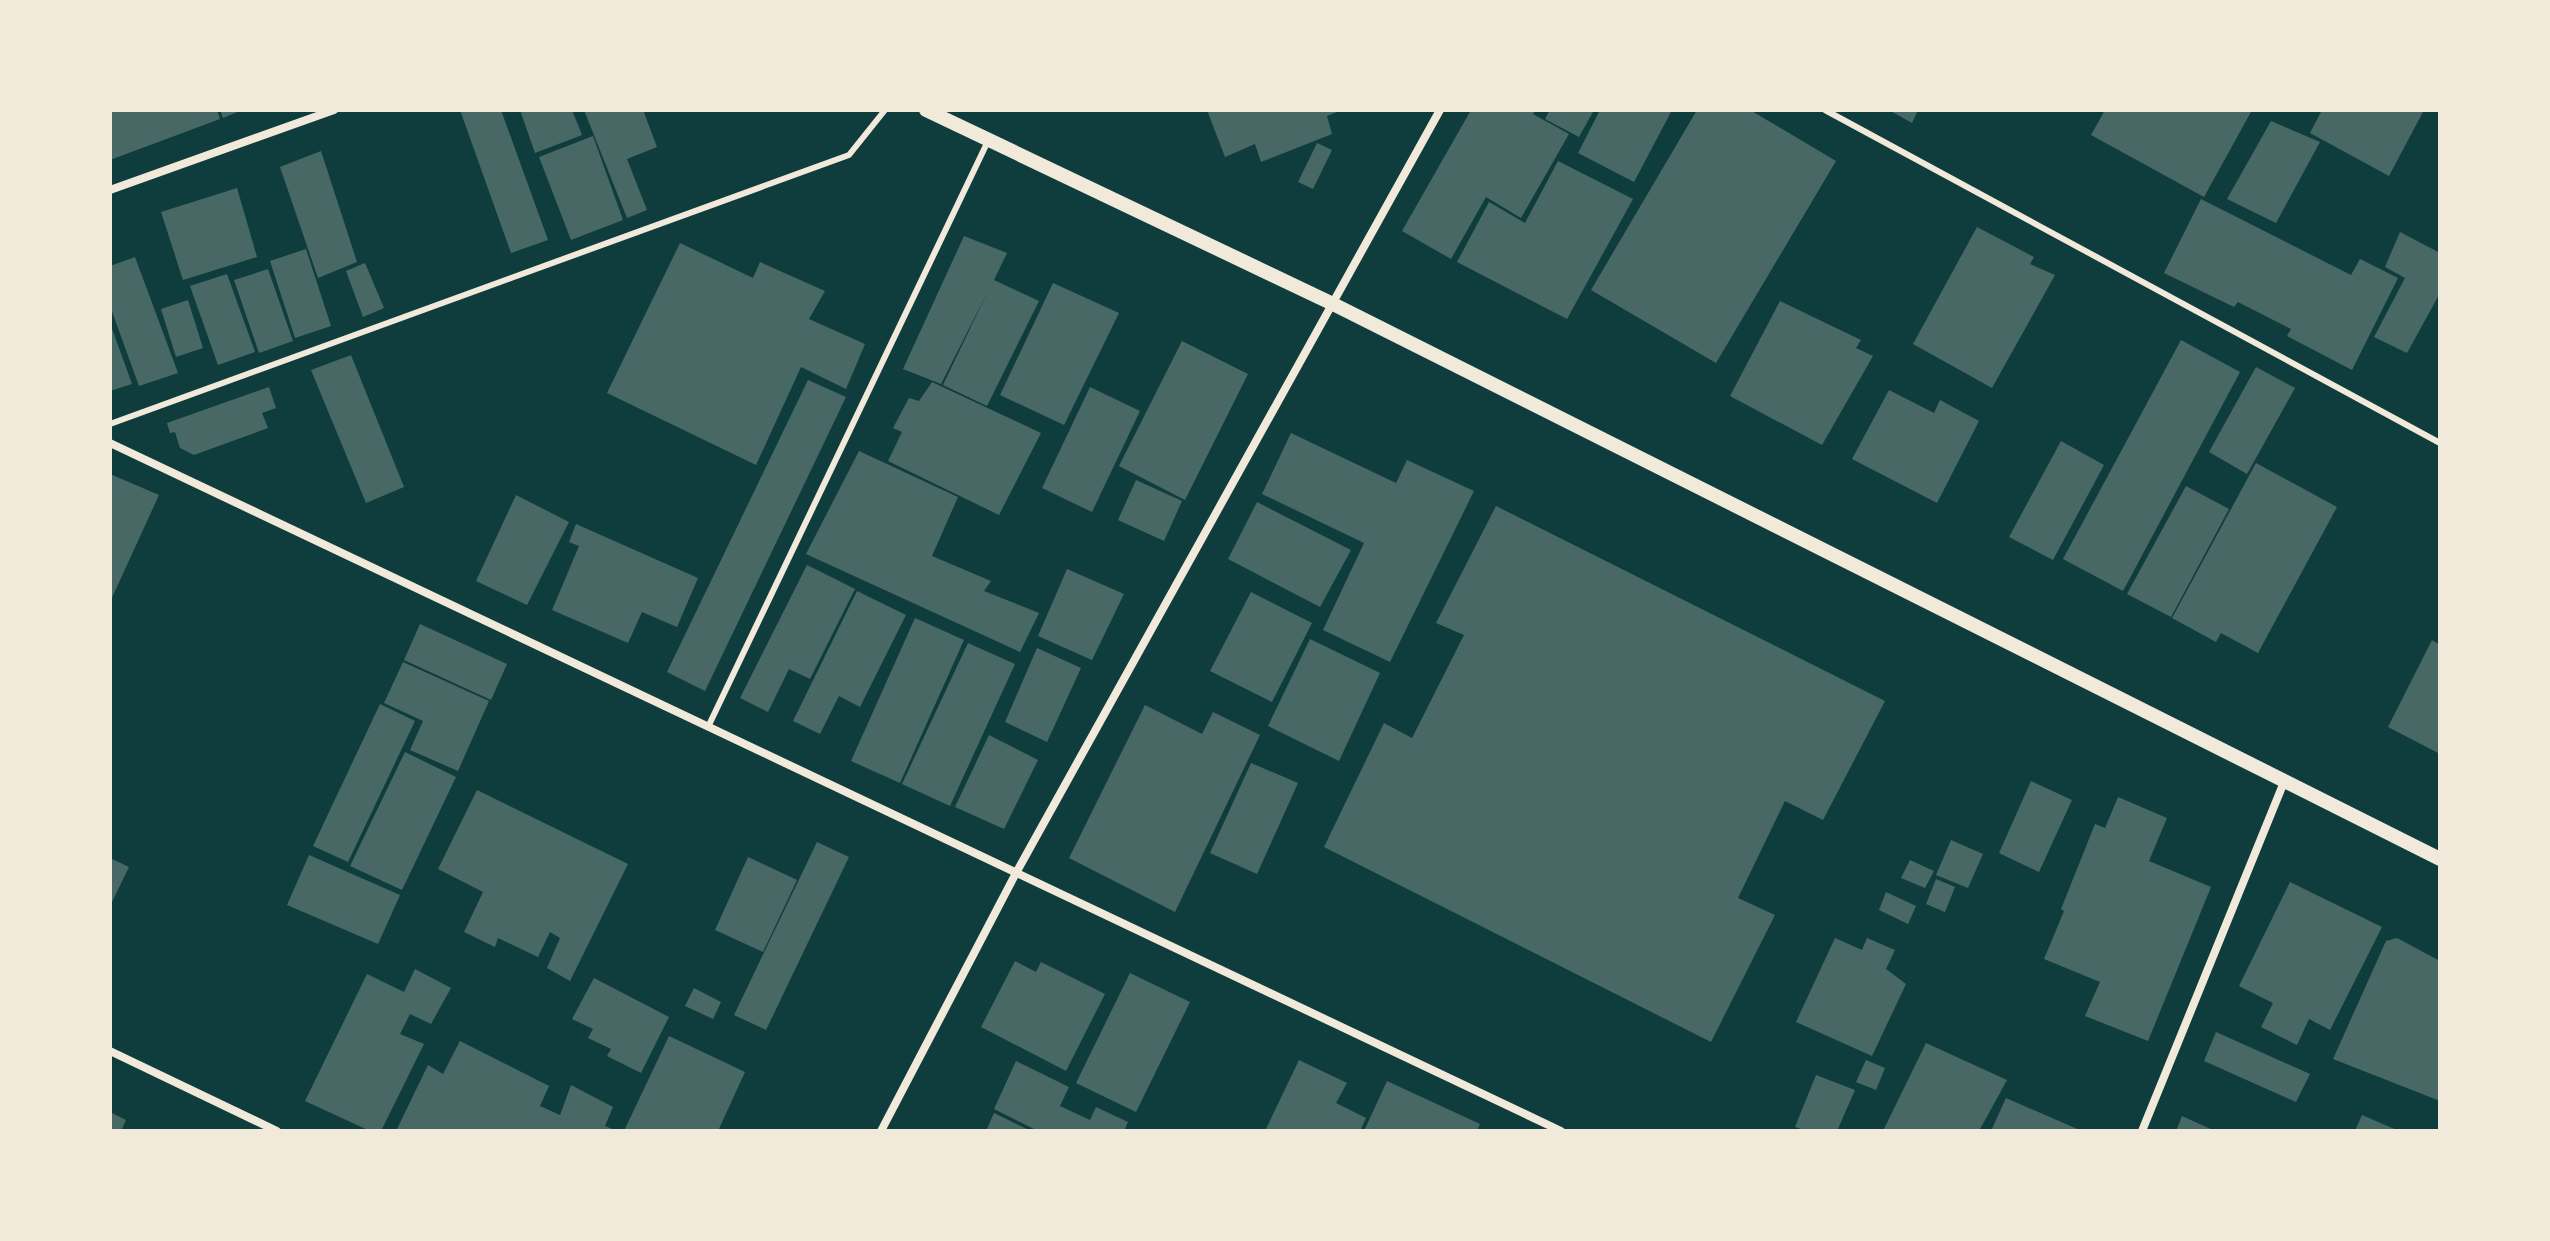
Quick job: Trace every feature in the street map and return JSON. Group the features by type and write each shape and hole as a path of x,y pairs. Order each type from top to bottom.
{"street":[{"path":"110,190 334,110"},
{"path":"926,110 1333,304 2440,859"},
{"path":"881,1131 1016,873 1440,110"},
{"path":"110,443 1561,1131"},
{"path":"2142,1131 2284,782"},
{"path":"110,1051 277,1131"}],"lane":[{"path":"110,424 849,155 885,110"},
{"path":"1825,110 2440,443"},
{"path":"708,727 988,141"}],"building":[{"path":"110,110 217,110 220,119 110,160"},
{"path":"220,110 242,110 223,118"},
{"path":"460,110 501,110 548,240 511,253"},
{"path":"520,110 572,110 582,135 535,153"},
{"path":"584,110 643,110 657,147 627,159 647,210 627,218"},
{"path":"1207,110 1342,110 1327,116 1332,134 1261,162 1255,144 1225,157"},
{"path":"1471,110 1535,110 1533,114 1569,134 1521,218 1486,197 1451,259 1402,231"},
{"path":"1550,110 1594,110 1579,137 1545,119"},
{"path":"1600,110 1672,110 1634,182 1578,153"},
{"path":"1697,110 1750,110 1836,161 1716,363 1591,290"},
{"path":"1889,110 1918,110 1912,123"},
{"path":"2105,110 2252,110 2204,197 2091,135"},
{"path":"2322,110 2424,110 2389,176 2310,133"},
{"path":"2271,121 2320,142 2276,223 2227,199"},
{"path":"593,136 623,220 571,240 539,157"},
{"path":"1317,143 1332,150 1313,189 1298,182"},
{"path":"321,151 357,262 318,278 280,167"},
{"path":"1558,161 1633,199 1567,319 1457,262 1489,202 1525,223"},
{"path":"237,188 257,257 183,280 161,212"},
{"path":"2201,199 2351,275 2360,259 2398,278 2352,370 2287,336 2291,329 2238,302 2234,307 2164,273"},
{"path":"1977,227 2034,257 2030,264 2055,275 1992,388 1913,344"},
{"path":"2400,232 2440,253 2440,293 2407,353 2374,337 2405,278 2385,267"},
{"path":"964,236 1007,253 994,280 1039,301 987,406 943,385 988,291 941,384 903,369"},
{"path":"680,243 753,278 760,262 825,291 809,319 865,344 846,389 801,367 756,465 607,393"},
{"path":"306,249 331,326 295,338 270,261"},
{"path":"135,257 178,373 139,386 110,306 110,266"},
{"path":"365,263 384,308 363,317 346,271"},
{"path":"268,269 293,341 259,353 234,280"},
{"path":"227,274 255,352 218,365 190,286"},
{"path":"1053,283 1119,313 1064,425 1000,395"},
{"path":"188,300 203,348 176,357 161,309"},
{"path":"1780,301 1861,340 1856,348 1873,356 1822,445 1730,396"},
{"path":"110,323 132,384 110,391"},
{"path":"2181,340 2240,372 2123,591 2063,559"},
{"path":"1182,341 1248,374 1185,500 1119,466"},
{"path":"351,355 404,487 366,503 311,370"},
{"path":"2256,367 2295,388 2247,474 2209,452"},
{"path":"808,380 846,397 705,691 667,672"},
{"path":"932,382 1041,433 999,515 888,461 902,432 893,428 909,398 919,401"},
{"path":"269,387 276,408 262,413 268,428 194,455 180,448 175,432 170,433 167,423"},
{"path":"1090,387 1140,411 1092,512 1042,488"},
{"path":"1889,390 1934,413 1940,400 1979,421 1937,503 1852,459"},
{"path":"1291,433 1396,483 1407,460 1474,491 1390,662 1323,630 1364,543 1262,494"},
{"path":"2061,441 2104,465 2053,560 2009,537"},
{"path":"859,451 958,497 932,556 991,581 984,591 1039,613 1020,652 806,554"},
{"path":"2256,463 2337,507 2258,653 2221,633 2216,642 2172,618"},
{"path":"110,474 159,495 110,602"},
{"path":"1136,480 1182,501 1164,541 1118,520"},
{"path":"2186,486 2229,509 2171,617 2127,594"},
{"path":"516,495 569,522 527,605 476,581"},
{"path":"1257,502 1351,550 1320,607 1228,559"},
{"path":"1496,506 1885,701 1823,820 1785,801 1738,898 1775,915 1711,1042 1324,847 1384,723 1412,738 1464,635 1436,623"},
{"path":"576,524 698,578 677,627 642,612 628,643 552,610 579,546 569,542"},
{"path":"807,565 855,589 810,679 789,669 768,712 740,698"},
{"path":"1067,569 1124,594 1092,660 1038,636"},
{"path":"857,591 906,615 860,707 839,696 820,734 793,721"},
{"path":"1251,592 1312,623 1272,702 1210,671"},
{"path":"915,618 964,640 900,783 851,761"},
{"path":"420,624 507,664 491,700 404,660"},
{"path":"1310,639 1380,673 1339,761 1268,726"},
{"path":"2432,640 2440,645 2440,754 2388,727"},
{"path":"968,643 1015,664 950,806 902,784"},
{"path":"1037,648 1081,668 1047,742 1005,722"},
{"path":"403,662 489,701 458,771 410,750 423,721 384,703"},
{"path":"380,704 415,721 348,862 313,846"},
{"path":"1145,705 1202,734 1213,712 1260,735 1175,912 1069,858"},
{"path":"989,735 1038,760 1004,829 955,807"},
{"path":"405,752 456,777 402,890 350,866"},
{"path":"1251,763 1298,783 1257,874 1210,853"},
{"path":"2031,781 2072,800 2039,872 1999,853"},
{"path":"477,790 628,864 570,981 547,968 560,938 550,932 538,957 498,938 495,947 464,932 483,892 438,869"},
{"path":"2118,797 2167,818 2149,861 2211,887 2148,1041 2085,1016 2100,982 2044,959 2095,824 2105,828"},
{"path":"1951,840 1983,854 1968,888 1936,875"},
{"path":"817,842 849,857 766,1030 734,1015"},
{"path":"309,855 400,895 378,944 287,905"},
{"path":"748,857 797,880 763,952 715,930"},
{"path":"110,858 129,867 110,906"},
{"path":"1910,860 1934,871 1925,888 1901,878"},
{"path":"1936,879 1955,887 1945,912 1926,904"},
{"path":"2290,882 2382,927 2330,1030 2309,1019 2297,1045 2261,1027 2273,1003 2239,986"},
{"path":"1886,892 1916,906 1908,924 1879,910"},
{"path":"1835,938 1862,950 1867,938 1895,950 1886,969 1906,984 1872,1056 1796,1022"},
{"path":"2397,938 2440,961 2440,1101 2333,1059 2386,941"},
{"path":"1015,961 1036,972 1041,962 1105,994 1066,1071 981,1027"},
{"path":"415,969 451,988 431,1024 410,1014 400,1034 424,1044 381,1131 370,1131 305,1101 367,974 404,992"},
{"path":"1130,973 1190,1002 1136,1112 1076,1083"},
{"path":"594,978 669,1017 641,1073 607,1056 611,1049 588,1038 593,1029 572,1019"},
{"path":"694,988 721,1002 713,1019 685,1006"},
{"path":"2216,1032 2310,1074 2296,1102 2204,1061"},
{"path":"669,1036 745,1072 718,1131 624,1131"},
{"path":"460,1041 549,1086 540,1106 560,1115 571,1085 613,1107 605,1126 617,1131 396,1131 428,1065 443,1074"},
{"path":"1926,1043 2007,1080 1979,1131 1883,1131"},
{"path":"1299,1060 1347,1083 1336,1103 1366,1118 1360,1131 1265,1131"},
{"path":"1866,1060 1885,1068 1876,1090 1856,1082"},
{"path":"1016,1061 1069,1087 1060,1106 1090,1120 1096,1107 1128,1122 1124,1131 1038,1131 994,1109"},
{"path":"1816,1075 1855,1090 1837,1131 1807,1131 1795,1127"},
{"path":"1387,1081 1480,1124 1477,1131 1364,1131"},
{"path":"2006,1098 2082,1131 1991,1131"},
{"path":"110,1112 126,1120 121,1131 110,1131"},
{"path":"994,1113 1031,1131 986,1131"},
{"path":"2362,1115 2399,1131 2355,1131"},
{"path":"2182,1116 2215,1131 2176,1131"}]}
